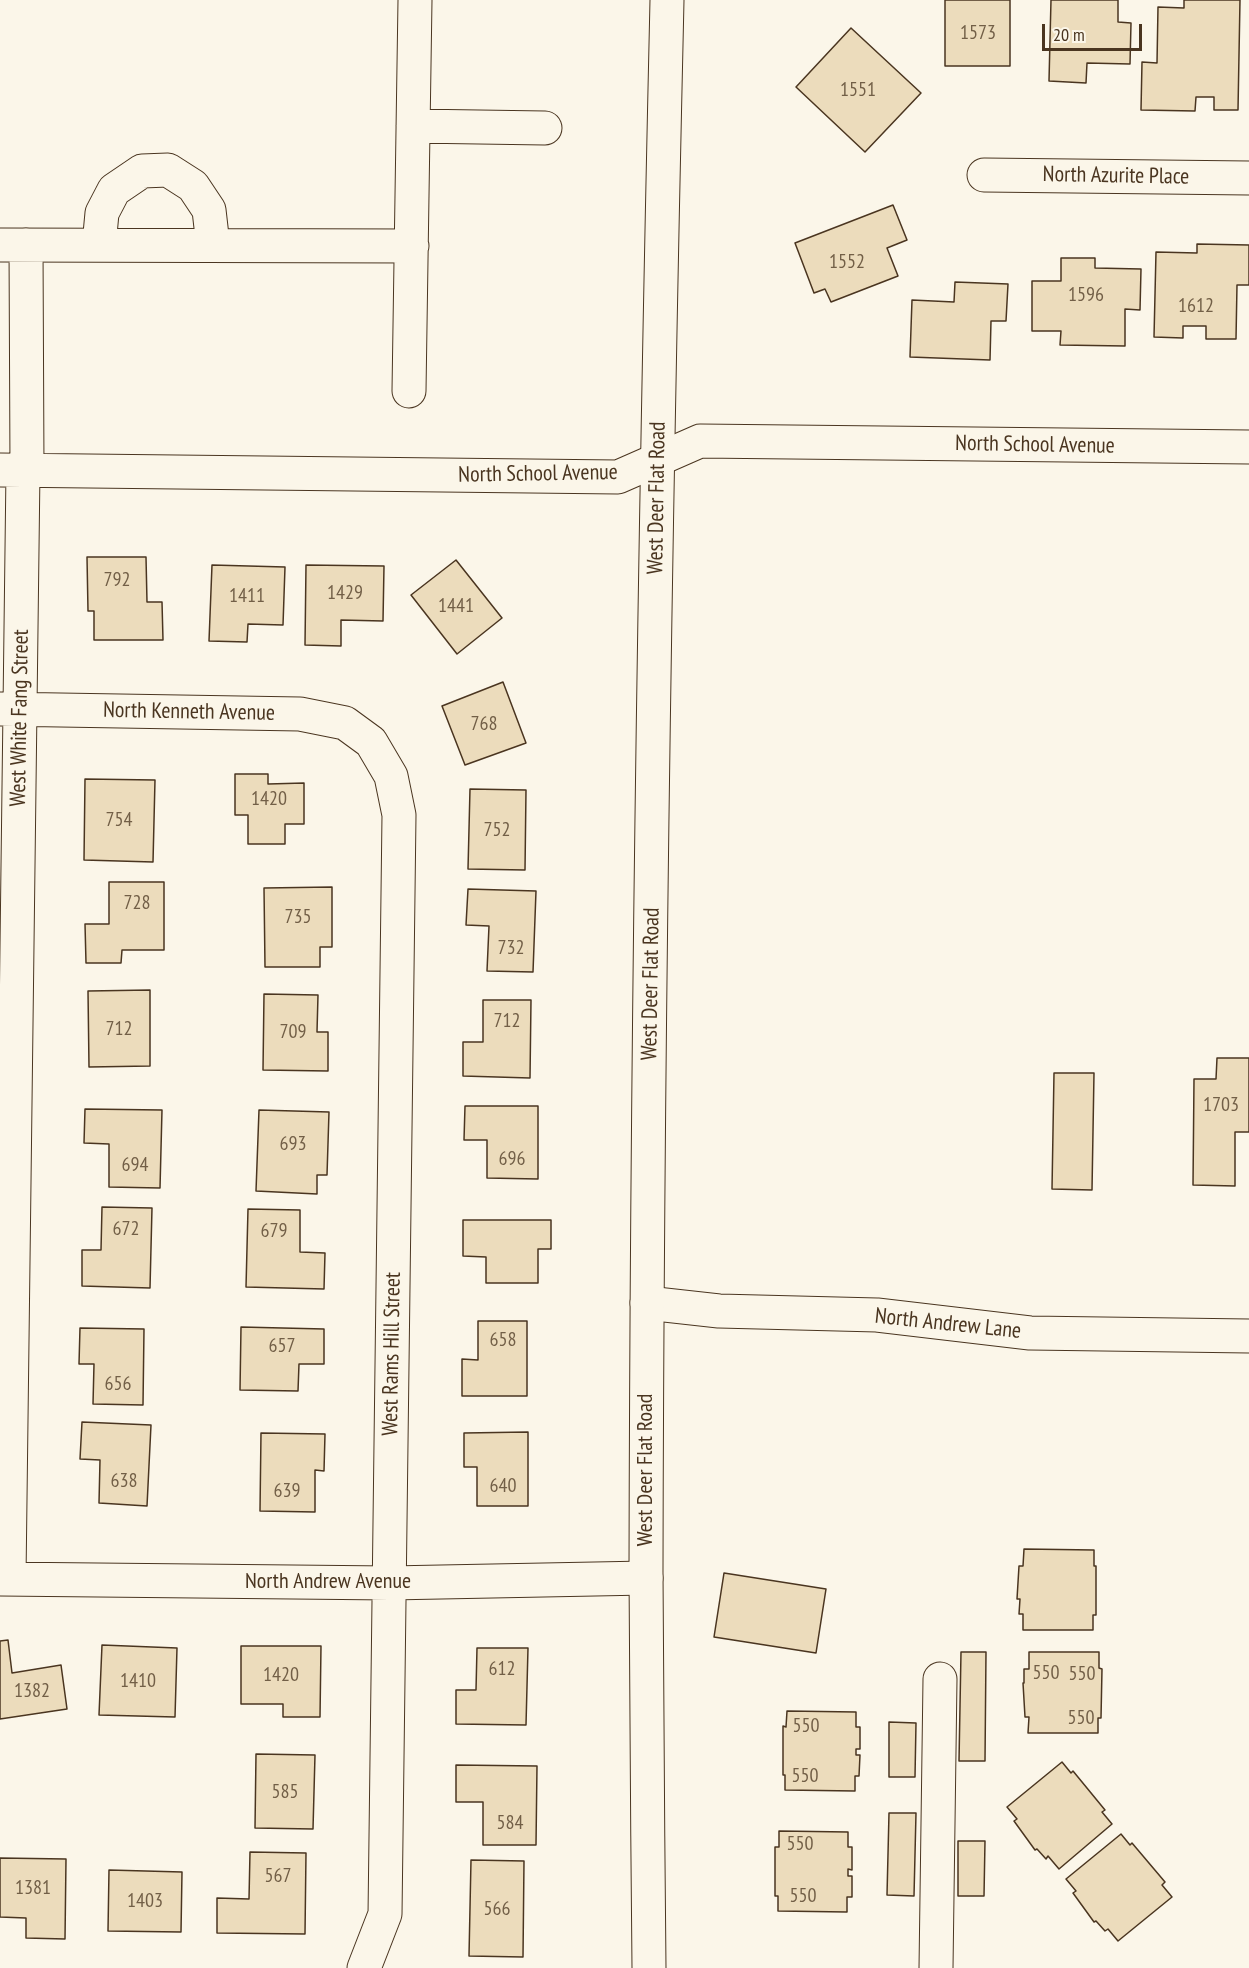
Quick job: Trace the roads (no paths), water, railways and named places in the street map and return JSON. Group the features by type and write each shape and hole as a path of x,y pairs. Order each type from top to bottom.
{"street":[{"path":"409,391 415,0"},
{"name":"West Deer Flat Road","path":"649,1968 646,1578 647,1303 657,460 667,0"},
{"path":"413,126 545,129"},
{"path":"99,245 102,213 114,190 142,171 168,170 193,186 210,210 213,245"},
{"name":"North Azurite Place","path":"984,175 1249,178"},
{"path":"13,245 412,246"},
{"name":"West White Fang Street","path":"4,1579 10,709 17,470 13,245"},
{"name":"North School Avenue","path":"17,470 618,477 700,441 1249,447"},
{"name":"North Kenneth Avenue","path":"10,709 300,714 345,723 371,742"},
{"name":"West Rams Hill Street","path":"364,1968 385,1914 399,815 391,776 371,742"},
{"name":"North Andrew Lane","path":"647,1303 718,1311 877,1315 1030,1333 1249,1336"},
{"name":"North Andrew Avenue","path":"4,1579 390,1583 646,1578"},
{"path":"936,1968 940,1679"}]}
